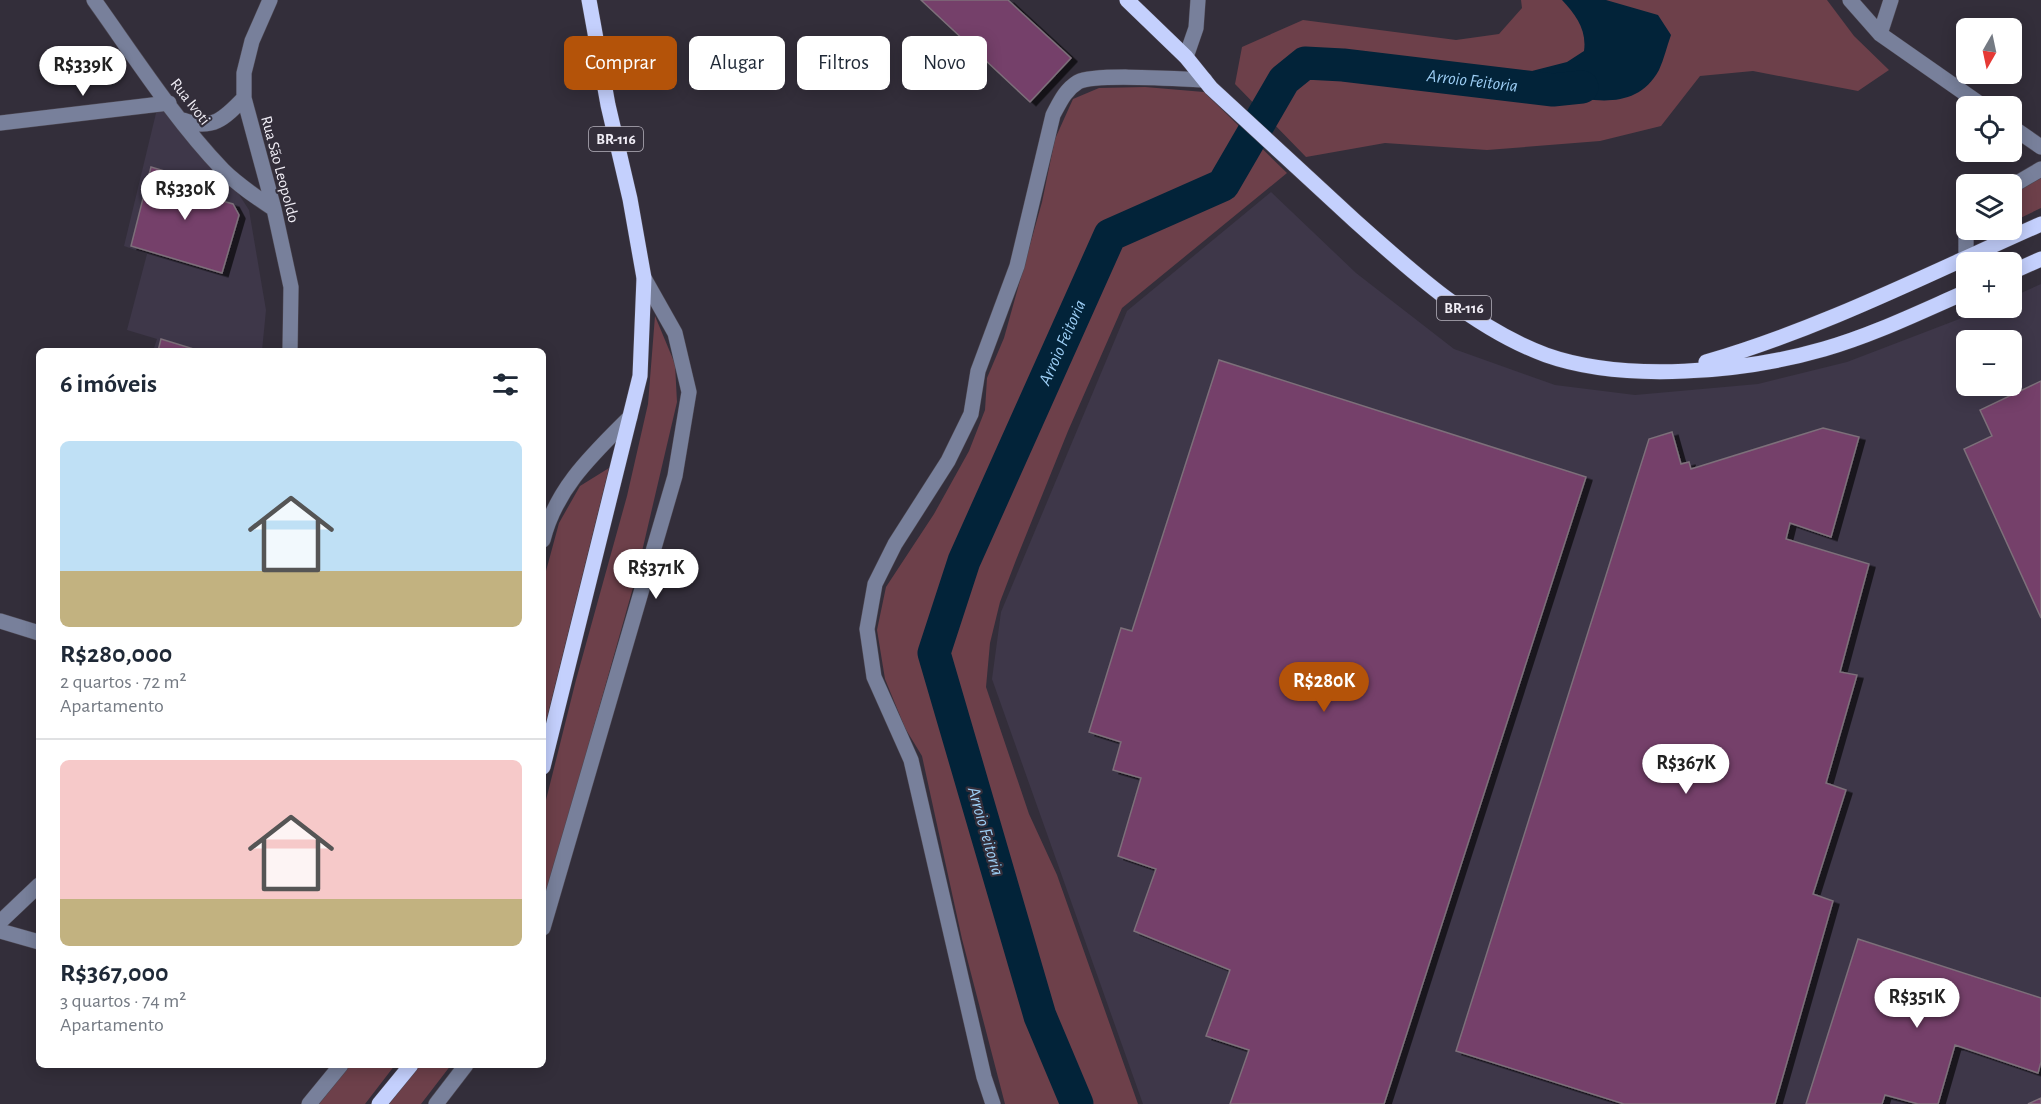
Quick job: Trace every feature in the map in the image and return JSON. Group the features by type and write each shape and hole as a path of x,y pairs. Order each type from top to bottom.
{"main road":[{"name":"BR-116","path":"546,755 640,376 644,278 589,0"},
{"name":"BR-116","path":"1127,0 1185,57 1208,84 1414,274 1500,334 1547,355 1607,369 1671,372 1757,365 1824,349 1896,323 1956,296"},
{"name":"BR-116","path":"1977,252 2041,224"},
{"path":"2022,268 2041,259"},
{"name":"BR-116","path":"1671,372 1775,341 1873,301 1956,262"},
{"path":"379,1104 409,1068"}],"street":[{"name":"Rua Ivoti","path":"94,0 169,103 222,169 242,187 274,209"},
{"name":"Rua São Leopoldo","path":"270,0 252,41 244,73 244,98 274,209 291,287 290,348"},
{"path":"1850,0 1880,34 1969,96"},
{"path":"1880,34 1891,0"},
{"path":"1185,57 1196,28 1200,1"},
{"path":"993,1104 984,1077 911,760 874,677 867,630 875,584 895,544 948,461 971,414 978,371 1017,266 1053,115 1065,93 1080,81 1124,77 1208,84"},
{"path":"182,119 207,126 222,118 244,98"},
{"path":"0,123 169,103"},
{"path":"2022,133 2041,145"},
{"path":"2022,180 2041,169"},
{"path":"546,918 675,476 689,392 675,333 644,278"},
{"path":"546,528 549,517 574,474 630,417"},
{"path":"0,621 36,632"},
{"path":"0,922 36,888"},
{"path":"0,931 36,941"},
{"path":"309,1104 339,1068"},
{"path":"436,1104 464,1068"}],"shaded area":[{"path":"1521,0 1827,0 1854,36 1889,70 1858,91 1753,71 1700,76 1661,126 1600,141 1487,150 1385,143 1306,157 1235,84 1242,47 1303,20 1456,40 1499,34 1522,8"},
{"path":"1145,87 1204,92 1287,173 1122,308 1068,431 1000,602 990,643 986,687 1029,814 1057,875 1138,1104 1005,1104 962,939 922,756 905,728 885,679 877,630 886,587 934,514 969,451 985,410 987,378 1004,338 1042,202 1055,139 1073,99 1099,88"},
{"path":"166,107 238,193 249,210 266,310 262,348 154,348 157,339 127,330 147,254 124,246 157,109"},
{"path":"2041,178 2041,208 2022,217 2022,188"},
{"path":"1271,192 1356,273 1454,349 1555,385 1635,395 1758,384 1847,362 1962,318 2022,318 2022,293 2041,284 2041,1104 1143,1104 992,679 1001,612 1127,311"},
{"path":"655,316 675,364 677,402 636,577 546,890 546,800 576,680 627,496 648,404"},
{"path":"609,468 546,722 546,571 559,523 580,486"},
{"path":"348,1068 393,1068 365,1104 319,1104"},
{"path":"417,1068 449,1068 421,1104 389,1104"}],"water":[{"path":"1562,0 1606,0 1658,15 1671,35 1659,70 1647,86 1631,96 1614,100 1596,100 1520,86 1512,76 1567,62 1584,51 1584,36 1579,23"}],"building":[{"path":"921,0 1008,0 1071,58 1030,102 987,62 987,36 959,36"},
{"path":"151,167 212,185 219,200 233,204 239,215 222,273 131,246"},
{"path":"161,339 190,348 159,348"},
{"path":"1219,360 1586,477 1384,1104 1230,1104 1249,1050 1206,1036 1230,970 1134,931 1156,869 1118,856 1141,778 1113,770 1121,742 1089,732 1121,628 1132,631"},
{"path":"2041,381 2041,618 1964,449 1992,436 1980,410 2009,396 2022,396 2022,390"},
{"path":"1823,428 1859,437 1831,537 1790,523 1786,539 1869,564 1840,672 1857,675 1826,783 1846,790 1813,894 1833,901 1775,1104 1624,1104 1456,1051 1649,439 1672,432 1681,464 1689,462 1691,469"},
{"path":"1858,939 2041,998 2041,1062 2038,1073 1955,1045 1938,1104 1918,1104 1885,1095 1882,1104 1806,1104"},
{"path":"2041,1098 2041,1104 2028,1104"}],"waterway":[{"name":"Arroio Feitoria","path":"1077,1104 1040,1016 934,653 964,561 1110,235 1223,185 1284,80 1305,63 1343,65 1553,90 1582,87"}]}
